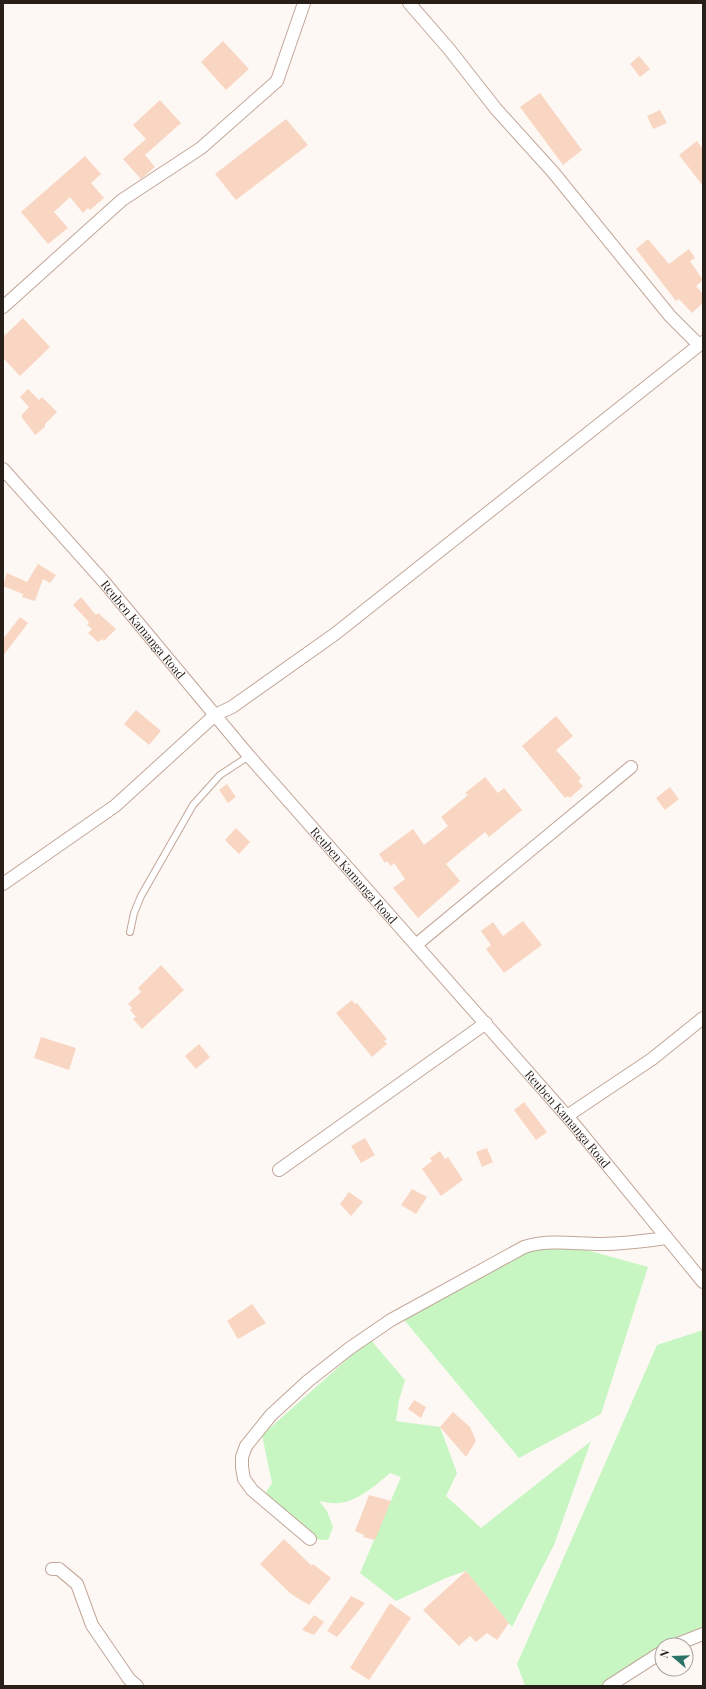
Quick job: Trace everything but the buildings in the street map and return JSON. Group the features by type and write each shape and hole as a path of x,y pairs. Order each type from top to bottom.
{"street":[{"path":"3,307 122,200 201,148 276,81 304,3"},
{"path":"3,884 115,806 215,715 232,706 335,634 701,343 670,316 553,172 496,109 449,49 409,3"},
{"name":"Reuben Kamanga Road","path":"3,469 105,583 249,756 417,944 567,1116 703,1282"},
{"path":"417,944 631,767"},
{"path":"567,1116 652,1058 703,1018"},
{"path":"279,1170 486,1023"},
{"path":"310,1538 252,1490 244,1479 242,1467 242,1457 246,1446 271,1415 308,1380 391,1320 524,1247 538,1242 601,1244 638,1242 666,1238"},
{"path":"52,1570 59,1569 77,1584 92,1625 129,1679 137,1686"},
{"path":"609,1686 654,1657"}],"lane":[{"path":"130,932 134,913 141,896 193,805 220,775 249,756"}],"green space":[{"path":"536,1246 576,1247 648,1267 601,1414 519,1458 400,1315"},
{"path":"703,1330 703,1632 694,1637 654,1637 654,1659 605,1686 525,1686 517,1664 657,1345"},
{"path":"370,1339 405,1380 399,1400 396,1421 440,1427 457,1473 446,1496 481,1528 591,1441 554,1545 512,1627 466,1571 446,1578 396,1601 360,1573 401,1477 390,1473 360,1496 346,1502 334,1503 319,1501 327,1511 333,1527 328,1540 310,1539 265,1494 272,1483 262,1435"}]}
